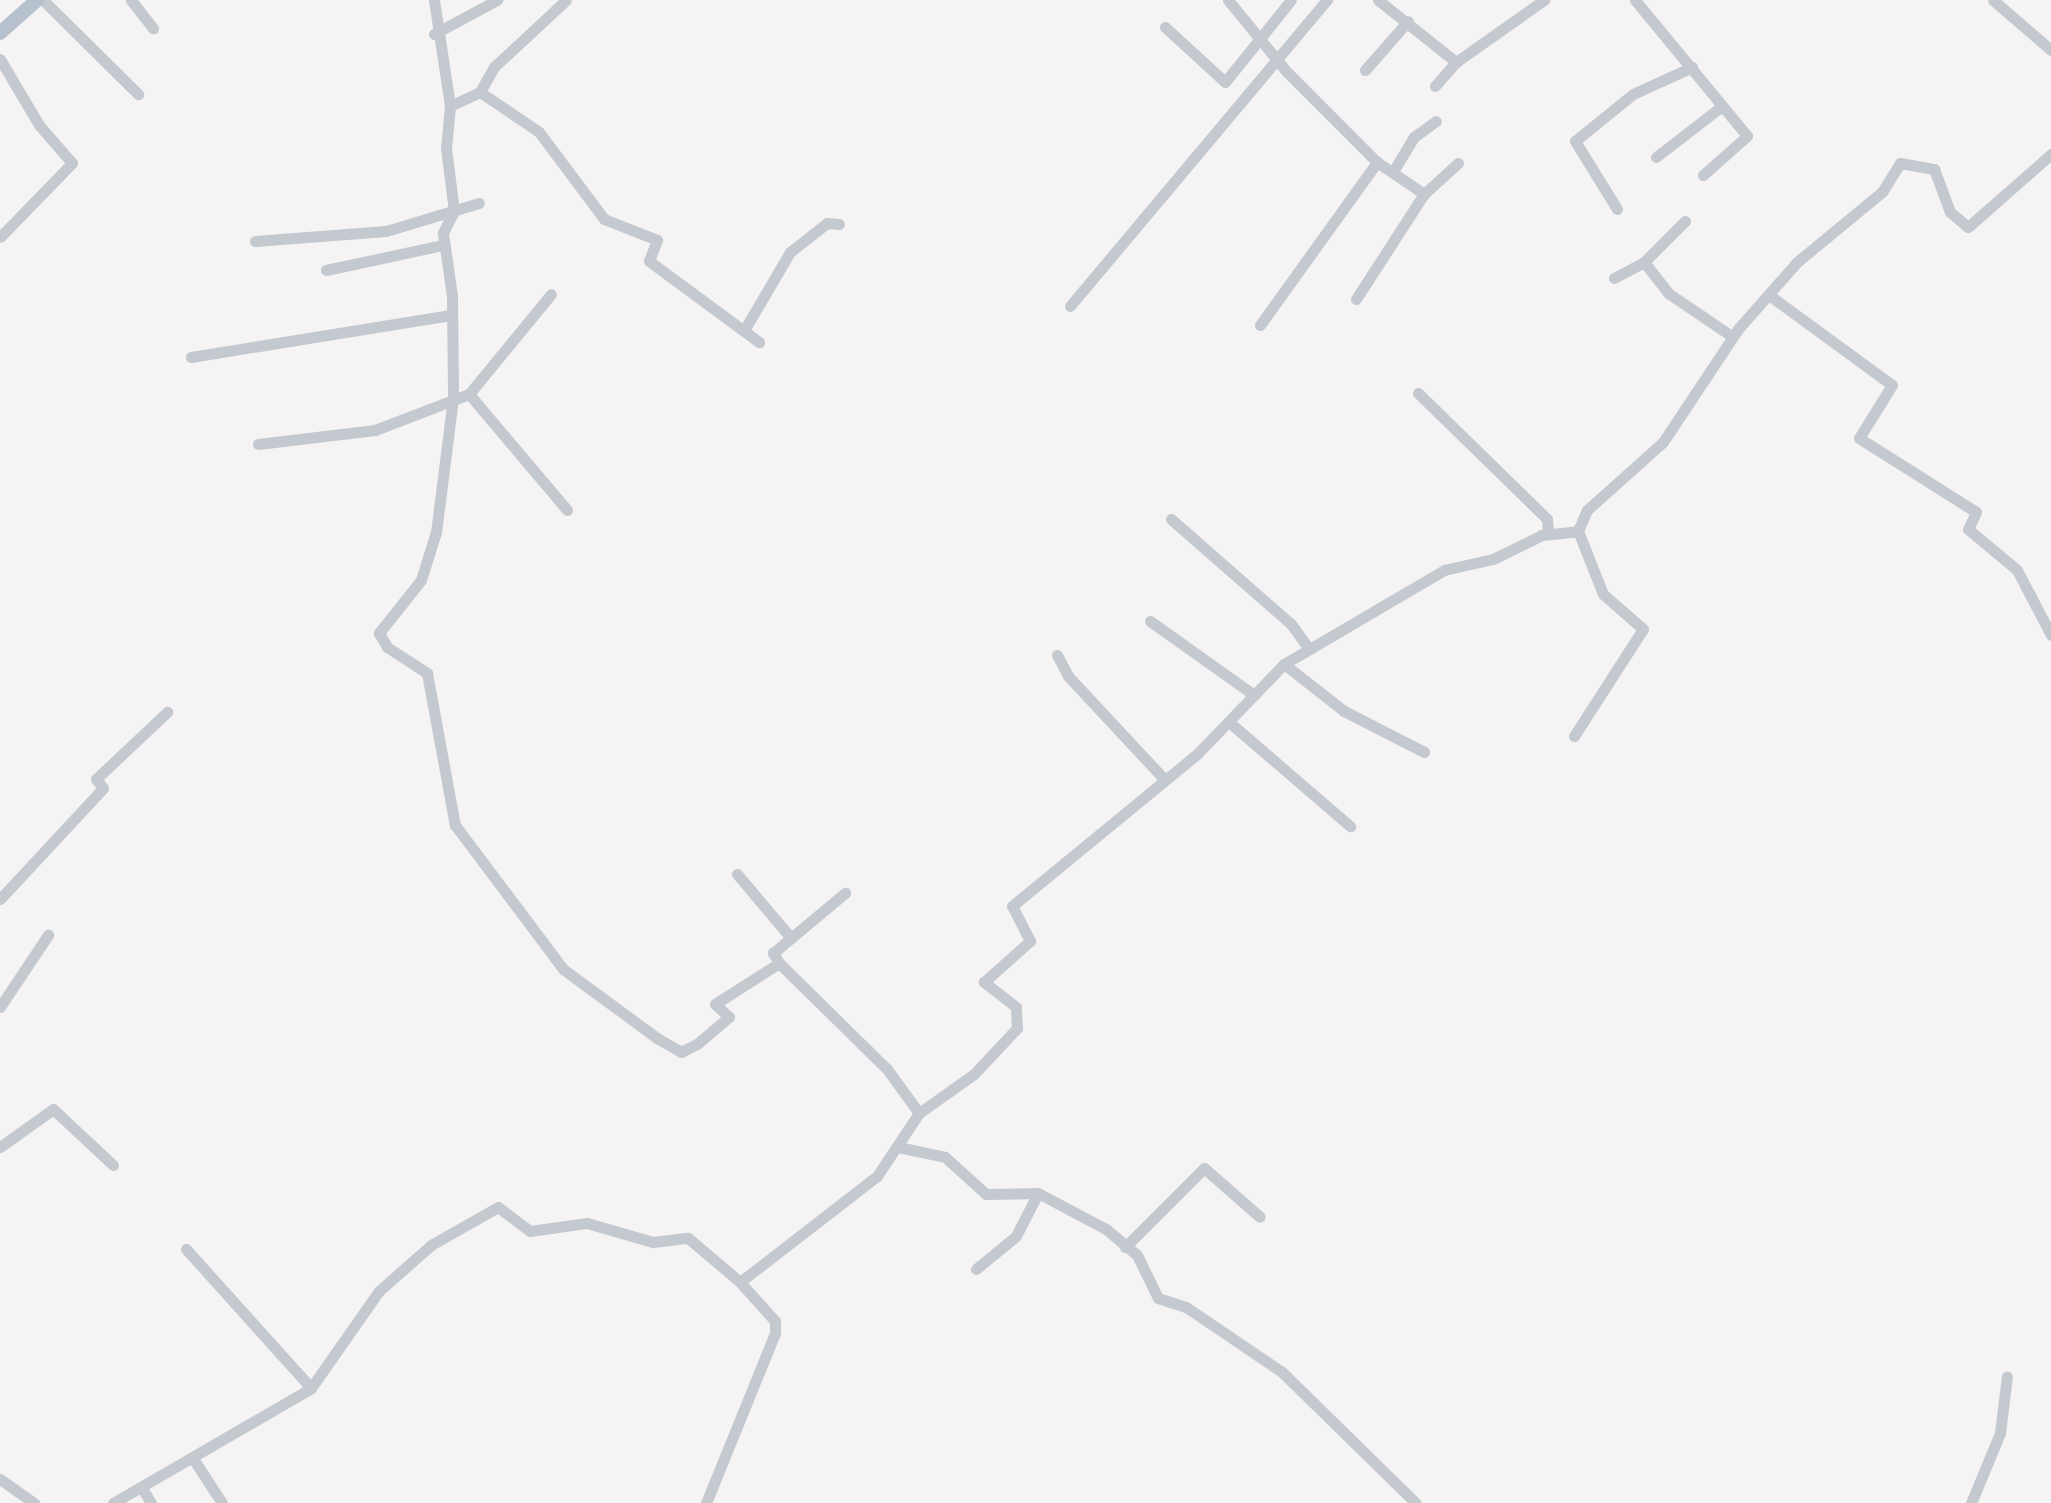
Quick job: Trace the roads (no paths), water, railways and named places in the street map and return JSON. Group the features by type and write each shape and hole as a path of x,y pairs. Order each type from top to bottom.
{"main road":[{"path":"0,33 37,0"}],"street":[{"path":"43,0 138,94"},
{"path":"131,0 153,28"},
{"path":"434,0 434,34 450,106 446,148 454,211 443,245 451,315 453,398 436,532 421,580 379,633 387,647 427,673 448,756 453,815 467,849 563,969 681,1052 729,1017 715,1004 779,963"},
{"path":"434,34 497,0"},
{"path":"450,106 480,92 494,67 566,0"},
{"path":"1228,0 1281,62 1377,162 1394,170 1424,194"},
{"path":"1165,27 1225,82 1291,0"},
{"path":"1070,306 1281,62 1327,0"},
{"path":"1378,0 1456,62"},
{"path":"1435,86 1456,62 1544,0"},
{"path":"1635,0 1747,136 1703,175"},
{"path":"1993,0 2051,50"},
{"path":"1365,70 1408,21"},
{"path":"0,59 39,125 72,163 0,237"},
{"path":"1617,209 1575,141 1633,94 1692,67"},
{"path":"480,92 539,132 604,219 657,240 649,261 746,327 759,342"},
{"path":"1656,157 1722,106"},
{"path":"1394,170 1414,137 1436,121"},
{"path":"1574,736 1643,629 1603,594 1578,531 1587,510 1663,442 1733,337 1769,295 1882,192 1900,163 1934,169 1950,212 1968,227 2051,154"},
{"path":"1260,325 1377,162"},
{"path":"1356,299 1424,194 1458,163"},
{"path":"255,241 386,231 479,203"},
{"path":"1614,278 1644,262 1685,221"},
{"path":"746,327 790,252 827,223 839,224"},
{"path":"326,270 443,245"},
{"path":"1644,262 1668,293 1733,337"},
{"path":"258,444 375,430 469,394 551,294"},
{"path":"1769,295 1892,385 1859,438 1945,499 1976,512 1968,529 2017,570 2051,635"},
{"path":"191,357 451,315"},
{"path":"1418,393 1501,482 1547,519 1548,534"},
{"path":"469,394 567,510"},
{"path":"1171,519 1291,624 1309,649"},
{"path":"740,1282 877,1176 919,1113 974,1074 1017,1028 1016,1007 984,982 1030,941 1012,906 1165,780 1229,722 1284,664 1444,570 1548,534 1578,531"},
{"path":"1150,621 1254,695"},
{"path":"1057,655 1068,676 1165,780"},
{"path":"1284,664 1344,711 1424,752"},
{"path":"0,899 103,788 96,779 167,712"},
{"path":"1229,722 1350,826"},
{"path":"737,874 791,938"},
{"path":"845,893 773,953 779,963 887,1069 919,1113"},
{"path":"0,1007 48,935"},
{"path":"0,1147 53,1109 113,1165"},
{"path":"898,1147 945,1157 993,1197 1038,1193 1125,1247 1148,1270 1158,1298 1195,1313 1282,1372 1416,1503"},
{"path":"1125,1247 1204,1168 1260,1217"},
{"path":"976,1269 1016,1236 1038,1193"},
{"path":"113,1503 194,1460 311,1388 379,1291 431,1245 498,1207 530,1231 587,1223 653,1242 688,1238 740,1282 775,1321 775,1333 706,1503"},
{"path":"186,1249 311,1388"},
{"path":"1971,1503 2000,1433 2007,1376"},
{"path":"194,1460 222,1503"},
{"path":"0,1479 34,1503"},
{"path":"142,1488 151,1503"}]}
